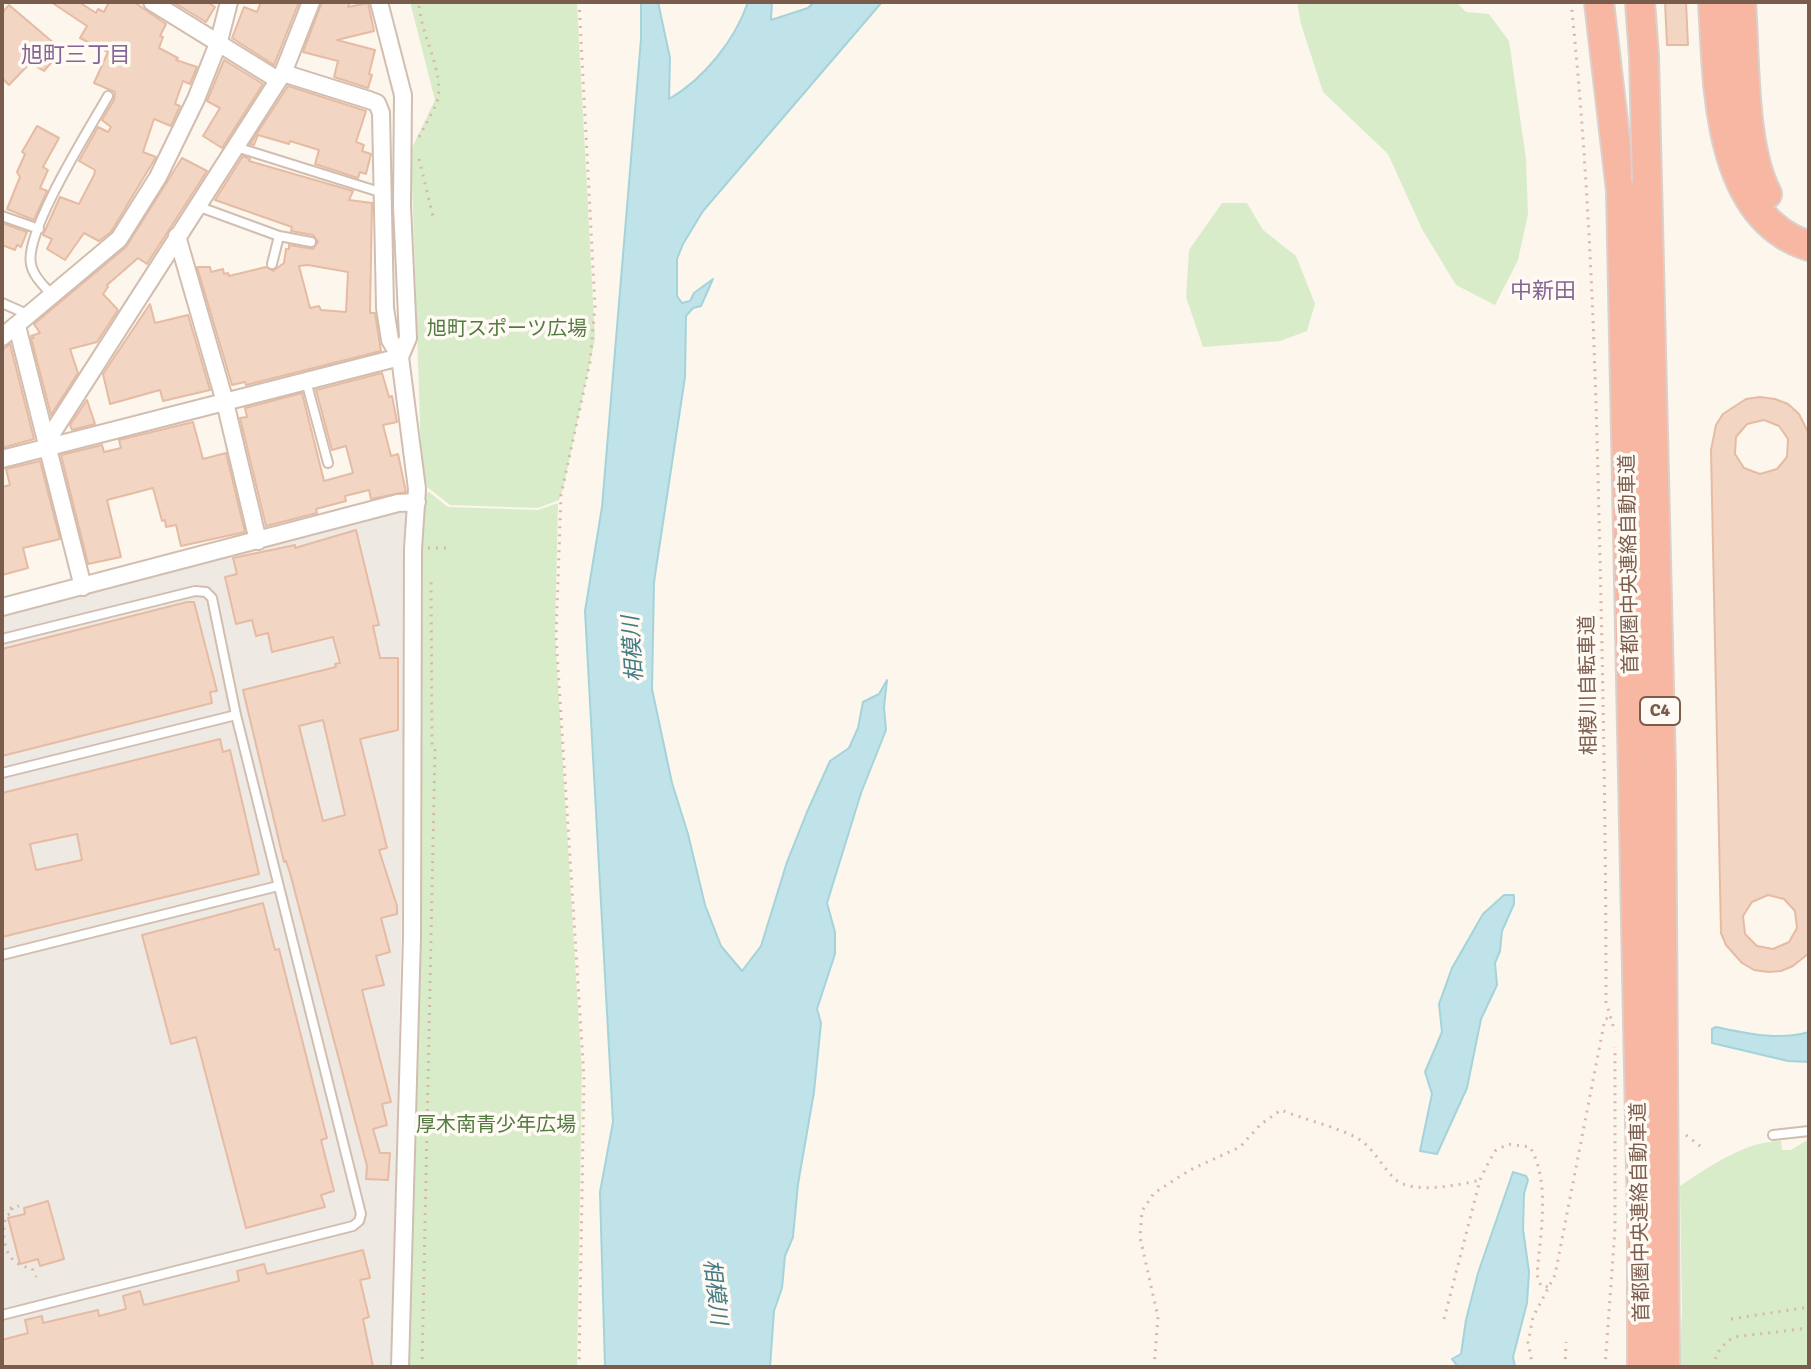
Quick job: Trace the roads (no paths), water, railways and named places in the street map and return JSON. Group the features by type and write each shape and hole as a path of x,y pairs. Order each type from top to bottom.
{"highway":[{"path":"1599,2 1621,190"},
{"name":"首都圏中央連絡自動車道","path":"1614,2 1621,190 1642,1215 1642,1367"},
{"name":"首都圏中央連絡自動車道","path":"1643,2 1661,769 1665,1367"},
{"path":"1713,2 1721,112 1740,180 1754,206 1779,231 1809,246"},
{"path":"1741,2 1751,146 1756,172 1766,193 1781,211 1809,227"}],"street":[{"path":"152,2 281,77 377,103 381,113 385,308 390,340 400,357 417,502 413,549 412,937 400,1367"},
{"path":"2,337 119,239 158,177 196,99 219,41 229,2"},
{"path":"48,444 196,205 281,77 311,2"},
{"path":"379,2 403,95 409,144 402,206 408,338 400,357"},
{"path":"177,236 225,402 258,541"},
{"path":"24,320 48,444 83,587"},
{"path":"2,459 48,444 400,357"},
{"path":"2,607 398,503 417,502"}],"lane":[{"path":"52,295 33,271 30,260 51,197 108,96"},
{"path":"236,147 383,193"},
{"path":"196,205 279,236 311,242"},
{"path":"2,216 39,229"},
{"path":"272,264 279,236"},
{"path":"2,303 24,320"},
{"path":"306,381 328,463"},
{"path":"2,639 195,591 206,592 212,598 236,715 361,1214 353,1226 2,1315"},
{"path":"2,773 236,715"},
{"path":"2,955 278,886"},
{"path":"1773,1135 1809,1131"}],"water":[{"name":"相模川","path":"641,2 658,2 670,58 669,99 694,81 717,57 735,30 748,2 772,2 771,20 808,8 814,2 882,2 703,211 677,259 677,296 682,303 690,301 694,293 713,279 701,306 693,308 686,316 685,377 654,582 652,689 672,783 705,905 721,946 742,971 761,946 787,862 830,761 849,748 858,728 863,702 879,694 887,680 884,707 886,730 861,793 827,903 835,932 835,954 817,1009 821,1023 814,1092 798,1184 793,1237 785,1256 782,1288 774,1311 770,1367 605,1367 600,1192 613,1122 585,611 602,507 641,39"},
{"path":"1504,895 1514,895 1514,904 1502,931 1495,963 1497,985 1481,1019 1467,1088 1437,1154 1420,1151 1432,1094 1425,1072 1442,1032 1439,1004 1452,968 1483,914"},
{"path":"1716,1027 1774,1036 1809,1032 1809,1062 1788,1061 1712,1043 1712,1029"},
{"path":"1513,1172 1526,1176 1528,1180 1524,1194 1523,1229 1529,1272 1527,1303 1513,1357 1515,1367 1458,1367 1452,1359 1461,1354 1478,1273"}],"district":[{"name":"旭町三丁目","path":"76,56"},
{"name":"中新田","path":"1543,292"}],"park label":[{"name":"旭町スポーツ広場","path":"507,330"},
{"name":"厚木南青少年広場","path":"496,1126"}]}
